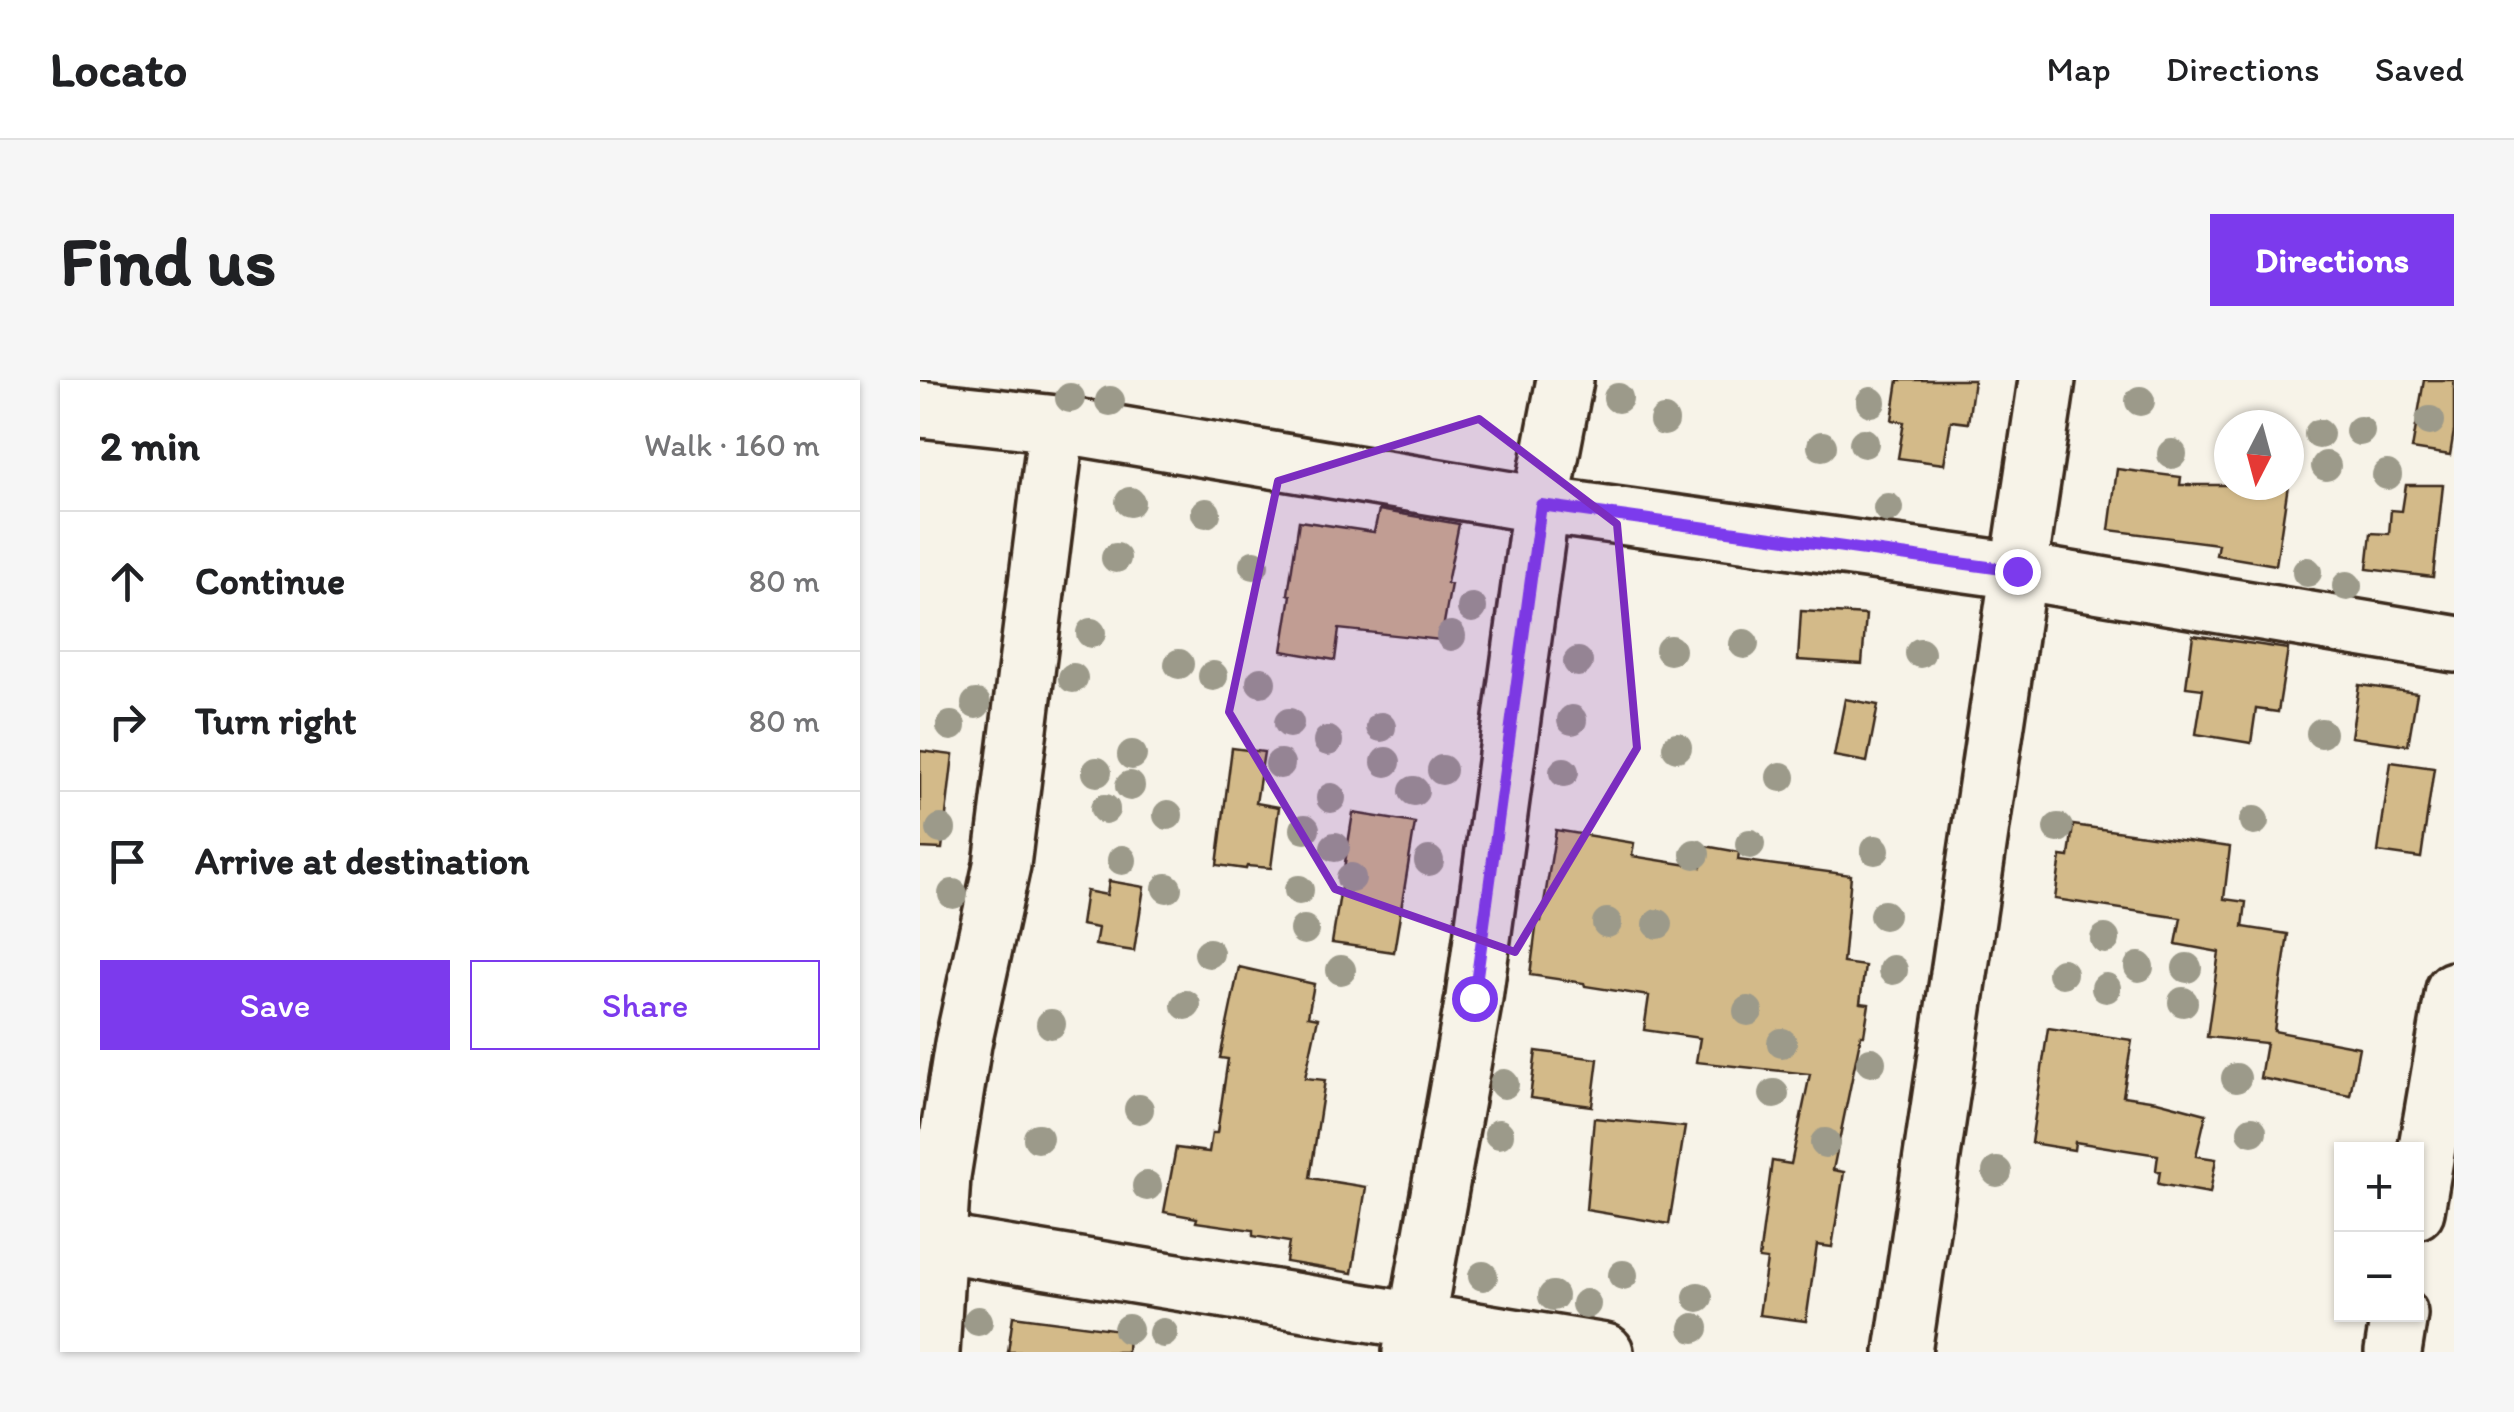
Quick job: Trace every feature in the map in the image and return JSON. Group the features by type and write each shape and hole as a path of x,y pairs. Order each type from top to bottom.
{"street":[{"path":"1414,1336 1474,998 1541,505 1565,380"},
{"path":"1902,1352 2047,380"},
{"path":"920,409 1058,424 1541,505 2017,571 2454,644"},
{"path":"931,1352 929,1242 963,1044 1002,865 1058,424"},
{"path":"2424,1164 2454,990"},
{"path":"929,1242 1414,1336 1605,1352"},
{"path":"2392,1352 2398,1322"}],"highlighted area":[{"path":"1479,419 1617,524 1637,748 1515,952 1335,889 1229,712 1278,481"}],"building":[{"path":"1898,380 1974,380 1968,423 1951,421 1944,464 1898,458 1904,422 1892,420"},
{"path":"2424,380 2454,380 2450,455 2412,449"},
{"path":"2117,469 2181,477 2180,485 2214,485 2214,500 2286,500 2276,565 2216,555 2218,544 2109,530"},
{"path":"2406,485 2443,485 2433,577 2367,569 2371,533 2389,534 2391,510 2402,511"},
{"path":"1379,510 1459,524 1441,640 1339,629 1335,660 1282,651 1299,521 1374,532"},
{"path":"1801,611 1866,615 1862,664 1798,660"},
{"path":"2193,635 2288,649 2278,712 2256,709 2251,743 2196,734 2203,689 2186,687"},
{"path":"2359,685 2417,693 2408,745 2351,737"},
{"path":"1845,699 1878,705 1867,762 1834,756"},
{"path":"1232,748 1264,752 1256,803 1279,807 1271,868 1217,865"},
{"path":"920,751 953,755 942,849 920,848"},
{"path":"2391,762 2434,768 2421,858 2378,852"},
{"path":"1353,813 1415,823 1394,952 1332,943"},
{"path":"2073,825 2230,847 2224,899 2246,902 2243,927 2288,934 2274,1031 2359,1047 2350,1095 2260,1078 2266,1043 2207,1037 2219,952 2176,944 2181,918 2055,899 2061,856 2069,857"},
{"path":"1556,830 1634,843 1632,856 1701,867 1705,846 1739,852 1738,860 1851,875 1843,963 1865,966 1860,1003 1869,1004 1833,1170 1844,1172 1832,1247 1817,1245 1806,1321 1759,1315 1767,1260 1759,1259 1772,1161 1791,1164 1810,1074 1696,1062 1700,1038 1644,1030 1649,996 1530,975"},
{"path":"1109,881 1144,887 1134,951 1095,945 1098,928 1081,925 1086,891 1107,895"},
{"path":"1239,967 1314,984 1308,1016 1318,1018 1305,1078 1325,1080 1310,1178 1366,1187 1352,1273 1286,1262 1289,1242 1253,1236 1253,1230 1196,1222 1197,1218 1164,1212 1176,1148 1209,1152 1212,1133 1217,1133 1228,1059 1220,1058"},
{"path":"2048,1028 2132,1040 2123,1096 2206,1114 2196,1156 2216,1159 2210,1193 2158,1184 2158,1155 2075,1142 2074,1150 2031,1143"},
{"path":"1536,1051 1598,1059 1592,1106 1530,1098"},
{"path":"1594,1118 1685,1127 1669,1224 1586,1210"},
{"path":"1013,1316 1128,1331 1127,1352 1008,1352"}],"route":[{"path":"1474,998 1541,505 2017,571"}]}
